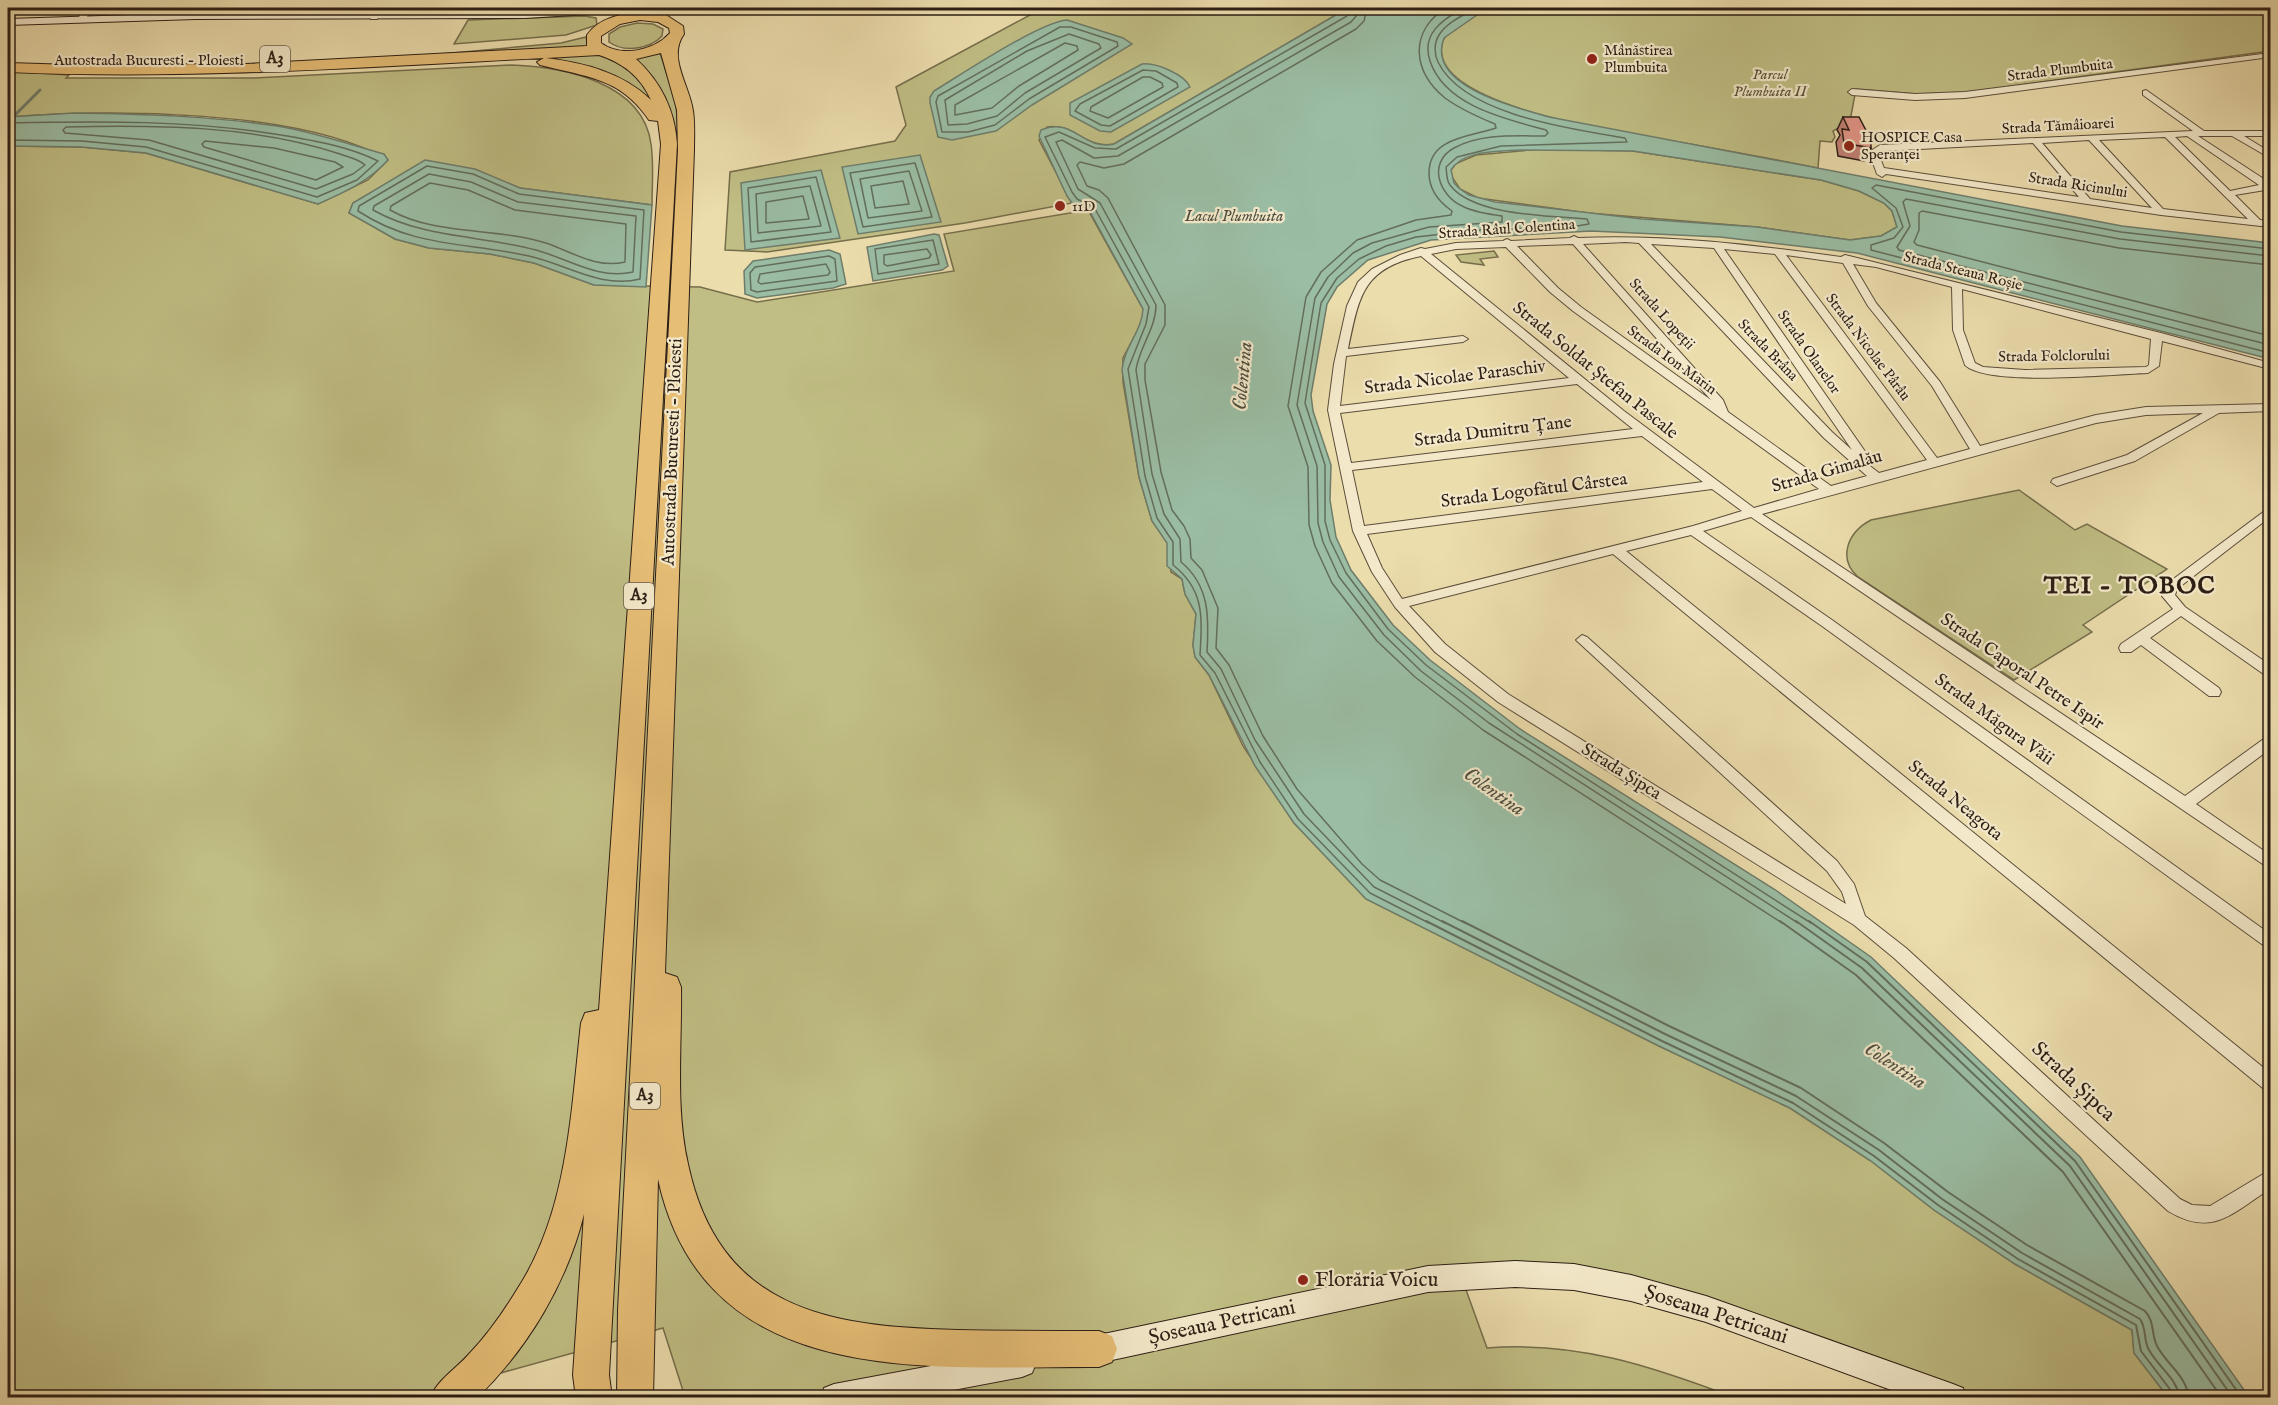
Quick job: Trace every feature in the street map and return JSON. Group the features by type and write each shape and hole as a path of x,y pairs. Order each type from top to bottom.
{"highway":[{"name":"A3","path":"428,59 601,50 618,54 648,52 671,42 678,30 672,15 661,18 640,13 603,18"},
{"name":"Autostrada Bucuresti - Ploiesti","path":"8,67 207,62 470,48 560,40 603,18"},
{"path":"601,50 593,44 594,35 603,18"},
{"name":"Autostrada Bucuresti - Ploiesti","path":"625,839 676,188 685,110 669,53 671,42"},
{"name":"A3","path":"618,54 637,70 657,95 668,123 668,159 676,188"},
{"name":"Autostrada Bucuresti - Ploiesti","path":"8,58 77,66 236,70 428,59"},
{"path":"428,59 550,62 584,69 609,78 636,94 653,112 661,130 668,159"},
{"name":"Autostrada Bucuresti - Ploiesti","path":"660,795 665,351"},
{"name":"A3","path":"635,1398 636,1298 660,795"},
{"path":"660,795 667,859 667,1106 670,1154 675,1184 687,1220 701,1248 716,1269 736,1290 762,1310 796,1326 830,1337 912,1348 1099,1349"},
{"name":"A3","path":"594,1398 591,1375 625,839"},
{"path":"448,1398 495,1351 522,1316 544,1280 566,1226 584,1130 609,914 625,839"}],"street":[{"path":"82,20 86,8"},
{"path":"672,15 675,16 684,8"},
{"path":"8,22 82,20 187,12 521,11 580,13 599,15 603,18"},
{"name":"Strada Plumbuita","path":"1852,92 1926,97 1980,94 2271,55"},
{"path":"2146,93 2202,134"},
{"name":"Strada Tămâioarei","path":"1882,172 1873,152 1876,149 2167,134 2271,133"},
{"path":"2167,134 2258,223"},
{"path":"2189,134 2269,187"},
{"path":"2235,134 2271,155"},
{"path":"2092,138 2161,212"},
{"path":"2036,141 2087,201"},
{"name":"Strada Ricinului","path":"1882,172 2161,212 2271,224"},
{"path":"2228,194 2269,187"},
{"name":"Strada Lopeții","path":"1574,239 1719,402 1723,411"},
{"name":"Strada Râul Colentina","path":"1399,604 1377,569 1359,531 1334,410 1334,389 1341,353 1352,306 1362,284 1384,265 1421,251 1507,242 1641,239"},
{"name":"Strada Steaua Roșie","path":"1641,239 1716,244 1845,258 2157,334 2271,366"},
{"name":"Strada Brâna","path":"1641,239 1828,435 1876,477"},
{"name":"Strada Ion Marin","path":"1507,242 1542,279 1571,304 1700,399 1723,411 1829,490"},
{"name":"Strada Olanelor","path":"1716,244 1876,477"},
{"name":"Strada Nicolae Pârâu","path":"1777,250 1934,462"},
{"name":"Strada Soldat Ștefan Pascale","path":"1421,251 1643,432 1752,513"},
{"path":"1845,258 1872,304 1936,384 1977,451"},
{"name":"Strada Folclorului","path":"1957,285 1956,318 1960,336 1970,365 1980,371 2045,374 2148,370 2154,366 2157,334"},
{"path":"1341,353 1463,339"},
{"name":"Strada Nicolae Paraschiv","path":"1334,410 1580,380"},
{"name":"Strada Gimalău","path":"1399,604 1693,530 1876,477 2096,419 2146,411 2271,408"},
{"path":"2056,482 2138,455 2218,409"},
{"name":"Strada Dumitru Țane","path":"1347,466 1643,432"},
{"name":"Strada Logofătul Cârstea","path":"1359,531 1714,485"},
{"path":"2271,511 2169,589 2168,596 2181,610 2271,671"},
{"name":"Strada Caporal Petre Ispir","path":"1752,513 2186,803 2271,863"},
{"name":"Strada Măgura Văii","path":"1693,530 1827,623 2271,944"},
{"name":"Strada Neagota","path":"1615,549 2271,1083"},
{"name":"Strada Șipca","path":"1399,604 1440,648 1503,698 1859,920 1900,953 2174,1205 2188,1213 2202,1217 2212,1215 2271,1179"},
{"path":"2126,648 2181,610"},
{"path":"2141,638 2214,692"},
{"path":"1582,640 1832,866 1849,889 1859,920"},
{"path":"2186,803 2271,742"},
{"name":"Șoseaua Petricani","path":"834,1398 1099,1349 1428,1279 1484,1274 1545,1275 1603,1282 1664,1297 1953,1398"}],"green space":[{"path":"1050,8 1348,8 1114,144 1096,143 1065,128 1047,127 1039,140 1072,203 965,223 767,252 725,250 730,172 895,141 906,125 896,87 1030,15"},
{"name":"Parcul Plumbuita II","path":"1487,8 2270,8 2270,51 1968,92 1917,94 1856,89 1850,121 1833,131 1835,137 1832,142 1820,141 1818,168 1585,125 1501,102 1468,86 1447,67 1442,44 1444,38 1454,28"},
{"path":"585,16 596,18 597,25 566,35 454,44 468,20"},
{"path":"637,23 653,24 663,29 662,36 651,44 637,48 622,48 609,42 609,34 620,27"},
{"path":"586,37 588,48 419,56 561,43"},
{"path":"593,53 615,59 638,77 660,114 648,99 557,61 520,58"},
{"path":"660,53 676,104 679,149 676,149 631,59"},
{"path":"512,65 554,69 598,82 617,92 633,106 645,123 651,144 652,205 520,188 498,180 399,177 353,203 349,213 395,239 429,248 490,254 534,263 594,285 700,287 757,302 954,271 944,234 1088,210 1143,309 1143,320 1123,358 1123,382 1139,477 1152,521 1168,543 1171,572 1182,579 1185,594 1196,614 1193,645 1195,657 1209,675 1243,746 1294,823 1366,899 1659,1046 1790,1108 1871,1161 1934,1210 2015,1264 2132,1330 2134,1353 2168,1397 1953,1397 1664,1297 1461,1276 1487,1348 1552,1348 1583,1352 1673,1375 1733,1397 1504,1398 1500,1393 1476,1398 685,1397 663,1328 414,1397 8,1397 8,146 82,147 146,153 318,204 368,180 388,160 351,143 306,131 203,116 97,113 8,117 8,71 69,75 66,78 253,78"},
{"path":"1541,149 1633,151 1821,180 1859,191 1884,203 1892,211 1897,227 1881,236 1850,240 1757,227 1588,213 1478,198 1460,189 1452,177 1451,170 1455,164 1476,155"},
{"path":"1494,251 1498,257 1480,259 1484,265 1461,262 1456,255"},
{"path":"2019,490 2075,530 2087,524 2167,569 2083,625 2092,632 2014,680 1858,577 1848,562 1847,554 1851,538 1856,531 1871,520"}],"water":[{"name":"Lacul Plumbuita","path":"1348,8 1487,8 1444,38 1442,55 1448,69 1460,82 1477,92 1516,108 1549,117 2122,226 2270,243 2270,359 1857,253 1720,237 1591,231 1431,240 1368,260 1337,287 1327,304 1311,395 1313,411 1331,465 1330,500 1336,537 1351,570 1393,625 1430,660 1520,729 1774,889 1871,957 2080,1157 2249,1397 2168,1397 2134,1353 2132,1330 2015,1264 1934,1210 1871,1161 1790,1108 1659,1046 1366,899 1294,823 1255,766 1209,675 1195,657 1193,645 1196,614 1185,594 1182,579 1167,566 1167,543 1152,521 1139,477 1122,370 1126,354 1140,325 1143,309 1089,210 1072,203 1067,196 1039,136 1041,130 1062,127 1094,143 1114,144","holes":["1518,150 1633,151 1821,180 1859,191 1884,203 1892,211 1897,227 1881,236 1850,240 1757,227 1642,219 1495,202 1469,195 1460,189 1454,183 1451,170 1456,163 1481,153"]},
{"path":"1067,20 1123,38 1132,44 1032,105 996,131 952,140 938,137 930,103 930,97 934,91 1020,39"},
{"path":"1142,64 1155,65 1169,70 1187,82 1190,87 1111,132 1100,131 1070,115 1070,103"},
{"path":"74,113 176,116 277,126 384,154 388,160 347,191 318,204 146,153 81,147 8,146 8,117"},
{"path":"920,155 941,222 858,234 842,167"},
{"path":"425,160 475,169 520,188 652,205 646,287 594,285 534,263 490,254 429,248 395,239 349,213 353,203"},
{"path":"821,170 840,238 745,250 741,183"},
{"path":"934,234 939,235 948,266 942,270 873,281 867,247"},
{"path":"829,250 840,254 846,284 833,288 757,298 745,294 744,271 753,261"}],"building":[{"path":"1843,117 1859,117 1871,140 1871,148 1844,143 1842,129 1849,130"}],"waterway":[{"path":"14,116 40,90"}],"place":[{"name":"Mânăstirea Plumbuita","path":"1592,59"},
{"name":"HOSPICE Casa Speranței","path":"1849,146"},
{"name":"11D","path":"1060,206"},
{"name":"Florăria Voicu","path":"1303,1280"}],"district":[{"name":"TEI - TOBOC","path":"2130,586"}],"water label":[{"name":"Colentina","path":"1243,376"},
{"name":"Colentina","path":"1494,792"},
{"name":"Colentina","path":"1895,1066"}]}
